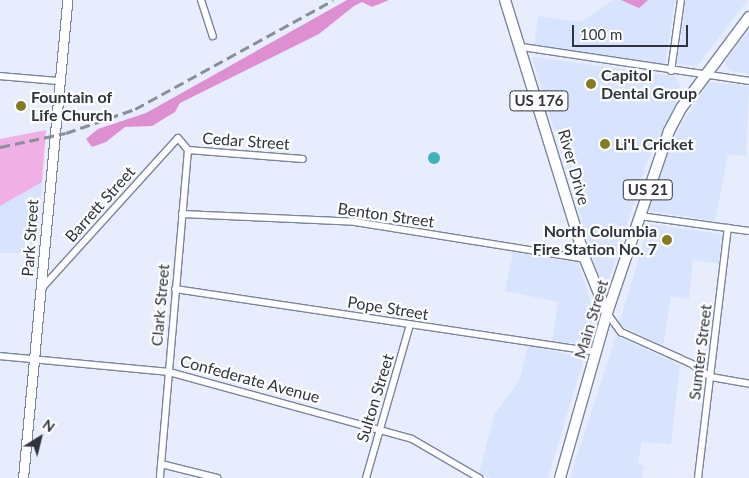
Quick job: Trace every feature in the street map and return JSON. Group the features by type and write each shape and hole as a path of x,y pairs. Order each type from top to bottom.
{"main road":[{"name":"River Drive","path":"505,0 522,48 586,259 607,313"},
{"name":"Main Street","path":"560,478 607,313 669,131 705,75 749,17"}],"street":[{"name":"Park Street","path":"23,478 42,288 58,81 67,0"},
{"path":"201,0 213,36"},
{"path":"671,71 681,0"},
{"path":"522,48 749,81"},
{"path":"0,76 58,81"},
{"name":"Barrett Street","path":"42,288 178,138 188,150"},
{"name":"Cedar Street","path":"188,150 303,159"},
{"name":"Clark Street","path":"160,478 188,150"},
{"name":"Benton Street","path":"182,214 355,222 586,259"},
{"path":"640,216 749,231"},
{"name":"Sumter Street","path":"698,478 712,377 728,228"},
{"name":"Pope Street","path":"175,289 597,352"},
{"path":"607,313 622,332 690,363 712,377 749,384"},
{"name":"Sulton Street","path":"366,478 410,325"},
{"name":"Confederate Avenue","path":"0,356 169,372 379,428 420,443 479,478"},
{"path":"161,464 217,478"}],"shaded area":[{"path":"347,0 389,0 372,7 362,2 354,6 319,34 180,103 175,112 152,126 125,127 106,142 92,147 86,139 98,129 146,113"},
{"path":"613,0 675,0 665,65 534,45 538,16 581,22"},
{"path":"621,0 648,0 639,8"},
{"path":"686,0 748,0 697,66 677,64"},
{"path":"749,30 749,74 729,71 725,62"},
{"path":"532,57 675,76 682,90 646,165 609,280 600,280"},
{"path":"709,82 749,86 746,156 728,154 715,221 649,211 671,140"},
{"path":"46,130 42,182 0,206 0,139"},
{"path":"42,182 37,253 0,253 0,206"},
{"path":"649,224 721,234 719,264 693,260 689,299 671,296 663,346 619,324"},
{"path":"513,252 578,262 596,319 588,341 582,344 552,341 558,302 505,291"},
{"path":"616,336 680,365 671,444 642,442 638,465 644,465 642,478 570,478"},
{"path":"528,345 584,358 548,478 491,478 479,474 494,415 519,381"}],"water":[{"path":"432,152 436,152 440,158 436,164 432,164 428,160 428,156"}],"railway":[{"path":"0,147 66,133 135,109 333,0"}],"place":[{"name":"Capitol Dental Group","path":"591,84"},
{"name":"Fountain of Life Church","path":"21,106"},
{"name":"Li'L Cricket","path":"605,144"},
{"name":"North Columbia Fire Station No. 7","path":"667,240"}]}
